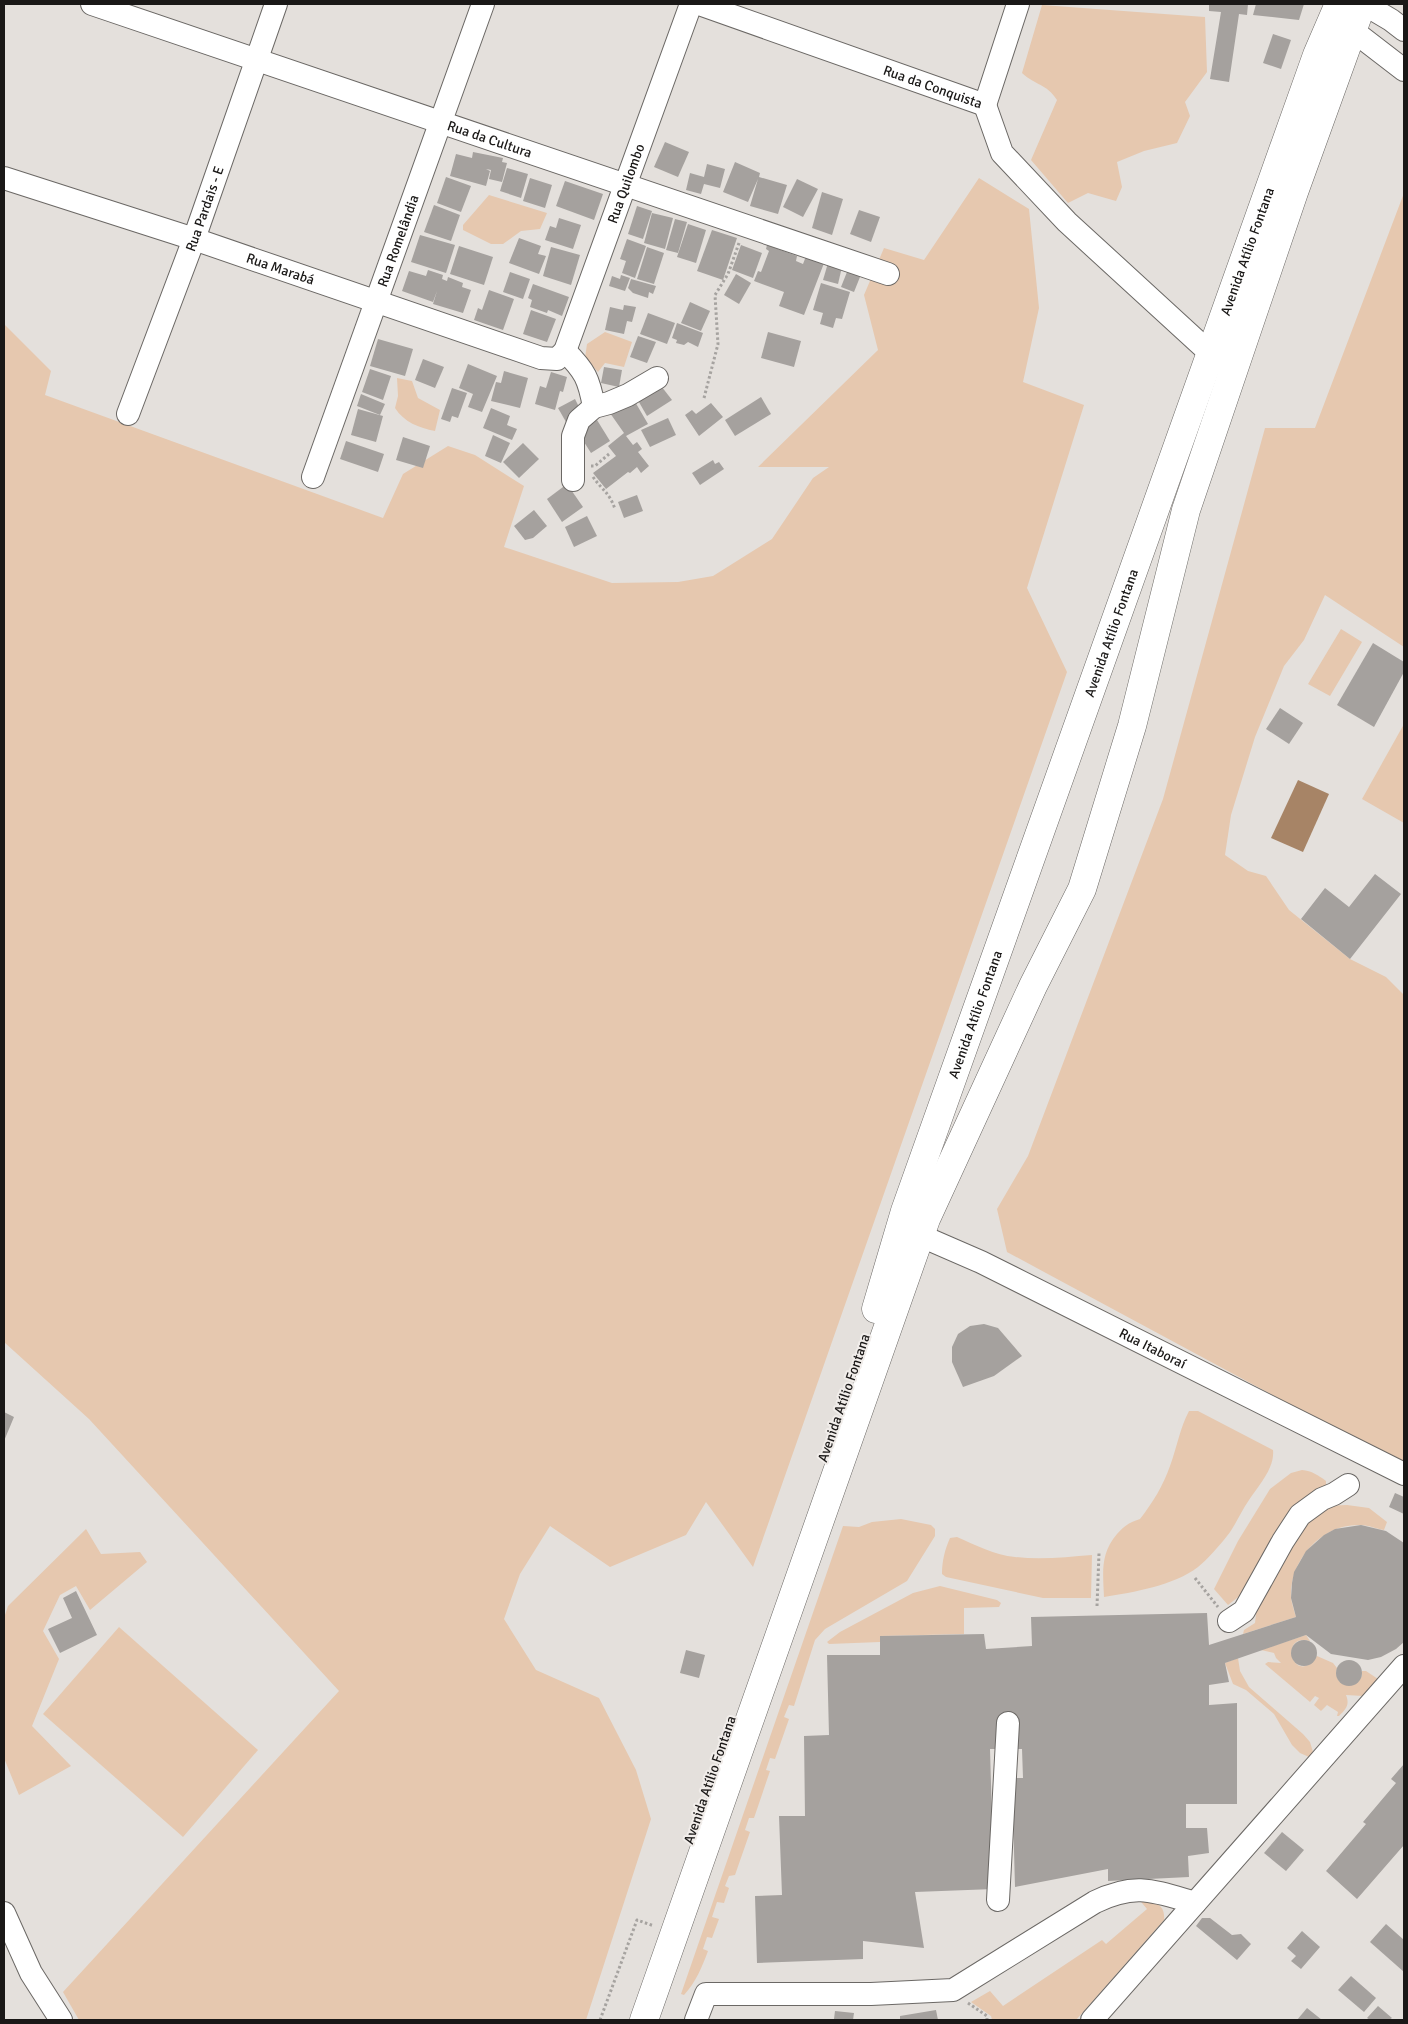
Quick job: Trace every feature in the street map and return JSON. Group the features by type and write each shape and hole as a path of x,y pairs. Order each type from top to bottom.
{"main road":[{"path":"1341,22 1363,4"},
{"name":"Avenida Atílio Fontana","path":"644,2020 910,1231 1211,354 1317,55 1341,22"},
{"name":"Avenida Atílio Fontana","path":"624,2020 648,1924 876,1308 910,1231 926,1219 1033,986 1082,889 1132,726 1186,510 1294,192 1341,22"}],"street":[{"name":"Rua da Cultura","path":"92,4 120,8 256,60 888,274"},
{"name":"Rua Pardais - E","path":"128,414 194,239 276,4"},
{"name":"Rua Romelândia","path":"313,477 375,300 483,4"},
{"name":"Rua Quilombo","path":"561,355 691,4"},
{"name":"Rua da Conquista","path":"699,4 985,105 1002,152 1066,222 1211,354"},
{"path":"985,105 1018,4"},
{"path":"1363,4 1398,25 1380,51"},
{"path":"1341,22 1380,51 1402,64"},
{"name":"Rua Marabá","path":"4,178 194,239 540,358 561,355"},
{"path":"561,355 580,366 590,384 594,406"},
{"path":"580,473 573,436 579,420 594,406 609,403 628,395 657,378"},
{"name":"Rua Itaboraí","path":"910,1231 990,1266 1404,1474"},
{"path":"1229,1621 1244,1611 1300,1515 1322,1499 1348,1485"},
{"path":"1092,2020 1348,1732 1404,1666"},
{"path":"998,1900 1008,1723"},
{"path":"696,2020 706,1994 871,1994 954,1990 1114,1892 1134,1889 1158,1892 1195,1903"},
{"path":"4,1913 31,1973 61,2020"}],"path":[{"path":"704,398 718,344 715,295 728,274 747,226"},
{"path":"580,473 591,476 610,495 615,509"},
{"path":"1097,1606 1098,1553"},
{"path":"1196,1578 1229,1621"},
{"path":"600,2020 648,1924"},
{"path":"958,1988 968,2004 987,2016 987,2020"}],"shaded area":[{"path":"1042,5 1205,17 1207,72 1185,102 1190,116 1177,143 1144,151 1117,162 1122,187 1116,201 1088,193 1068,203 1031,160 1057,100 1049,90 1022,73"},
{"path":"979,178 1029,209 1039,308 1023,382 1084,405 1027,588 1067,672 753,1567 706,1502 686,1535 610,1567 550,1526 520,1574 504,1619 536,1670 599,1698 636,1770 651,1819 586,2020 79,2020 63,1992 339,1691 89,1419 4,1342 4,324 51,371 45,395 383,518 403,474 448,446 475,455 524,486 504,547 612,583 678,582 713,576 772,539 813,478 829,467 758,467 878,350 864,295 884,248 924,260"},
{"path":"1404,193 1404,647 1325,595 1304,640 1284,666 1255,737 1231,815 1225,855 1248,871 1266,876 1289,910 1350,959 1386,977 1404,995 1404,1466 1007,1252 997,1209 1028,1156 1163,799 1265,428 1315,428"},
{"path":"489,195 547,213 540,229 521,231 503,244 491,244 463,230 463,225"},
{"path":"605,332 632,342 624,367 605,363 598,372 585,358 587,344"},
{"path":"397,378 412,381 418,398 440,410 435,431 412,424 395,408 398,396"},
{"path":"1341,629 1362,642 1330,696 1308,684"},
{"path":"1404,724 1404,823 1362,799"},
{"path":"1298,780 1329,794 1303,852 1271,838"},
{"path":"1189,1411 1198,1411 1273,1450 1272,1463 1269,1470 1230,1532 1198,1567 1188,1574 1165,1584 1104,1597 1104,1564 1108,1549 1122,1529 1140,1519 1157,1494 1167,1473"},
{"path":"1302,1470 1309,1471 1326,1481 1326,1488 1246,1591 1228,1605 1214,1589 1238,1541 1270,1489 1291,1473"},
{"path":"1347,1505 1369,1508 1387,1522 1384,1530 1364,1525 1347,1526 1333,1530 1321,1537 1311,1546 1296,1570 1291,1598 1296,1617 1243,1634 1244,1630 1255,1623 1258,1597 1289,1541 1324,1506"},
{"path":"901,1519 931,1525 935,1529 935,1536 907,1581 825,1629 815,1640 794,1706 789,1705 784,1717 789,1719 775,1759 770,1758 766,1770 770,1771 754,1818 749,1818 745,1830 750,1832 735,1875 729,1876 725,1886 729,1888 724,1903 717,1902 712,1917 719,1919 712,1938 707,1937 703,1949 708,1951 692,1985 684,1995 681,1994 843,1526 859,1527 872,1522"},
{"path":"86,1529 101,1554 140,1552 147,1562 90,1610 76,1586 60,1595 43,1631 59,1659 32,1726 71,1766 19,1795 4,1758 4,1618 8,1606"},
{"path":"957,1537 993,1552 1015,1557 1044,1558 1092,1555 1091,1598 1043,1598 946,1577 942,1574 945,1551 950,1538"},
{"path":"940,1586 997,1600 1001,1603 999,1607 964,1608 964,1634 880,1636 880,1642 829,1644 827,1642 840,1632 913,1593"},
{"path":"119,1627 258,1750 183,1837 43,1714"},
{"path":"1306,1635 1310,1641 1300,1640 1294,1644 1292,1658 1296,1663 1302,1666 1309,1664 1317,1656 1333,1663 1337,1668 1336,1674 1338,1678 1345,1685 1357,1683 1362,1676 1362,1671 1366,1671 1378,1679 1363,1696 1346,1695 1347,1707 1339,1716 1337,1716 1338,1712 1327,1705 1321,1711 1314,1705 1319,1698 1315,1696 1310,1702 1265,1664 1268,1662 1281,1663 1274,1653 1261,1650"},
{"path":"1238,1658 1240,1671 1249,1687 1310,1742 1313,1752 1309,1757 1300,1753 1292,1745 1274,1714 1246,1690 1233,1684 1225,1663"},
{"path":"1137,1897 1152,1901 1160,1906 1163,1909 1164,1920 1076,2020 992,2020 991,2016 971,2002 990,1991 1003,2006 1102,1940 1106,1944 1147,1909"}],"building":[{"path":"1209,4 1248,4 1247,15 1239,14 1229,82 1210,79 1221,12 1209,11"},
{"path":"1256,4 1304,4 1299,20 1253,15"},
{"path":"1273,34 1291,40 1281,69 1263,63"},
{"path":"665,142 689,152 678,177 654,167"},
{"path":"473,152 503,158 502,162 507,163 502,182 489,179 491,170 486,169 490,171 486,186 450,176 456,154 472,158"},
{"path":"735,162 760,173 759,177 787,185 778,214 750,206 758,179 748,202 723,192"},
{"path":"707,164 725,169 720,188 704,184 701,194 686,190 690,173 704,177"},
{"path":"507,168 528,174 521,198 500,191"},
{"path":"446,177 471,186 461,212 437,203"},
{"path":"530,178 552,185 545,208 523,201"},
{"path":"797,179 818,189 803,217 783,207"},
{"path":"565,181 603,194 594,220 556,206"},
{"path":"822,192 843,199 832,235 812,228"},
{"path":"434,205 460,215 451,241 424,232"},
{"path":"637,206 652,211 643,239 628,234"},
{"path":"859,210 880,217 871,242 850,234"},
{"path":"652,213 673,218 665,249 644,243"},
{"path":"559,218 581,225 573,249 545,240 550,226 556,228"},
{"path":"675,219 687,222 678,253 666,250"},
{"path":"688,224 706,230 696,263 677,257"},
{"path":"712,230 737,238 723,280 697,271"},
{"path":"420,235 455,245 446,273 411,262"},
{"path":"519,238 541,246 538,254 546,256 539,274 509,263"},
{"path":"627,239 646,246 635,278 622,273 626,261 620,259"},
{"path":"741,245 762,253 753,278 732,270"},
{"path":"767,245 797,256 796,261 803,264 808,251 826,258 804,315 779,306 784,292 754,281 758,271 761,272 769,251 766,249"},
{"path":"459,246 493,257 484,285 450,274"},
{"path":"551,247 580,255 571,285 543,276"},
{"path":"647,247 664,253 654,284 637,279"},
{"path":"828,263 842,267 838,284 823,280"},
{"path":"849,267 862,272 854,292 841,287"},
{"path":"428,270 443,275 442,279 447,281 448,277 463,283 462,287 471,290 463,313 433,304 437,291 433,302 402,291 409,271 426,276"},
{"path":"510,272 530,279 523,299 503,292"},
{"path":"736,274 751,283 739,304 724,295"},
{"path":"621,275 630,278 625,291 609,286 612,276 620,279"},
{"path":"631,279 656,286 653,294 649,292 648,298 633,293 628,288"},
{"path":"821,283 850,292 842,319 836,318 833,328 820,324 823,313 813,310"},
{"path":"533,284 569,297 562,316 548,310 547,313 530,307 532,300 528,298"},
{"path":"489,290 514,299 503,330 474,320 478,308 482,310"},
{"path":"690,302 710,311 701,331 681,323"},
{"path":"624,305 636,307 632,322 627,321 624,334 605,330 610,307 623,310"},
{"path":"531,310 556,319 547,342 523,334"},
{"path":"648,313 675,323 667,344 640,334"},
{"path":"677,323 703,333 698,347 688,342 684,345 676,343 677,340 672,338"},
{"path":"768,332 801,341 794,367 761,358"},
{"path":"638,336 656,342 647,363 630,357"},
{"path":"378,339 413,349 405,376 370,366"},
{"path":"423,359 444,367 435,388 415,380"},
{"path":"468,364 497,376 482,412 468,407 473,394 459,388"},
{"path":"604,367 622,370 619,387 601,383"},
{"path":"370,369 391,376 383,400 362,392"},
{"path":"504,371 528,378 520,408 491,401 496,382 501,383"},
{"path":"551,372 567,377 563,392 560,391 555,410 535,404 540,386 546,388"},
{"path":"658,382 672,400 647,416 636,397"},
{"path":"452,388 467,393 458,418 452,416 450,422 441,419"},
{"path":"361,394 385,404 380,415 357,406"},
{"path":"761,397 771,414 735,436 725,420"},
{"path":"575,399 582,413 566,422 558,408"},
{"path":"634,400 648,424 626,436 633,445 637,442 642,449 638,452 649,466 641,473 637,467 606,489 593,473 616,456 608,446 624,433 610,413"},
{"path":"711,403 723,417 699,436 685,415 692,410 696,414"},
{"path":"491,408 510,416 507,425 517,429 512,440 483,428"},
{"path":"358,409 383,416 376,442 351,435"},
{"path":"668,418 676,435 650,447 641,430"},
{"path":"597,420 610,441 591,453 577,431"},
{"path":"493,435 510,443 501,463 485,456"},
{"path":"403,437 430,446 423,468 396,460"},
{"path":"346,441 384,454 378,472 340,459"},
{"path":"523,443 539,459 519,478 503,462"},
{"path":"713,460 715,464 719,462 724,469 700,485 692,473"},
{"path":"567,484 583,507 562,522 547,499"},
{"path":"637,495 643,511 624,518 618,502"},
{"path":"534,510 547,526 533,538 525,540 514,526"},
{"path":"587,516 597,536 574,547 565,527"},
{"path":"1373,643 1404,662 1404,672 1374,727 1337,705"},
{"path":"1280,708 1303,723 1289,744 1266,729"},
{"path":"1375,874 1401,894 1350,959 1301,919 1325,888 1349,907"},
{"path":"984,1324 998,1328 1022,1356 994,1376 963,1387 952,1362 952,1347 958,1334 970,1326"},
{"path":"4,1412 14,1417 4,1441"},
{"path":"1395,1493 1404,1497 1404,1514 1389,1507"},
{"path":"1361,1525 1386,1531 1404,1543 1404,1642 1381,1657 1368,1660 1331,1654 1306,1635 1225,1663 1229,1682 1209,1685 1209,1705 1237,1703 1237,1804 1186,1804 1186,1828 1207,1828 1209,1853 1188,1856 1189,1877 1108,1881 1108,1869 1015,1887 1012,1778 1023,1778 1022,1749 990,1749 994,1889 915,1892 924,1948 863,1941 863,1959 757,1963 755,1896 782,1895 779,1816 805,1816 804,1736 829,1735 827,1655 880,1655 880,1636 984,1634 986,1649 1032,1646 1031,1617 1207,1613 1209,1645 1296,1617 1291,1598 1292,1583 1294,1572 1306,1551 1324,1535 1335,1529"},
{"path":"76,1591 97,1635 60,1653 48,1629 72,1618 63,1598"},
{"path":"1304,1640 1313,1644 1317,1653 1313,1662 1304,1666 1295,1662 1291,1653 1295,1644"},
{"path":"686,1650 705,1655 699,1678 680,1673"},
{"path":"1349,1660 1358,1664 1362,1673 1358,1682 1349,1686 1340,1682 1336,1673 1340,1664"},
{"path":"1404,1764 1404,1845 1357,1899 1326,1871 1366,1824 1363,1822 1396,1783 1391,1779"},
{"path":"1282,1832 1304,1850 1286,1871 1264,1853"},
{"path":"1202,1918 1210,1918 1232,1935 1241,1934 1251,1944 1237,1960 1196,1926"},
{"path":"1386,1924 1404,1940 1404,1972 1370,1942"},
{"path":"1302,1931 1320,1947 1301,1969 1291,1961 1296,1956 1287,1948"},
{"path":"1351,1976 1376,1998 1364,2012 1338,1990"},
{"path":"1378,2006 1392,2018 1389,2020 1370,2020 1367,2018"},
{"path":"1307,2008 1322,2020 1297,2020"},
{"path":"936,2010 938,2020 900,2020 900,2016"},
{"path":"835,2011 854,2013 853,2020 834,2019"}]}
